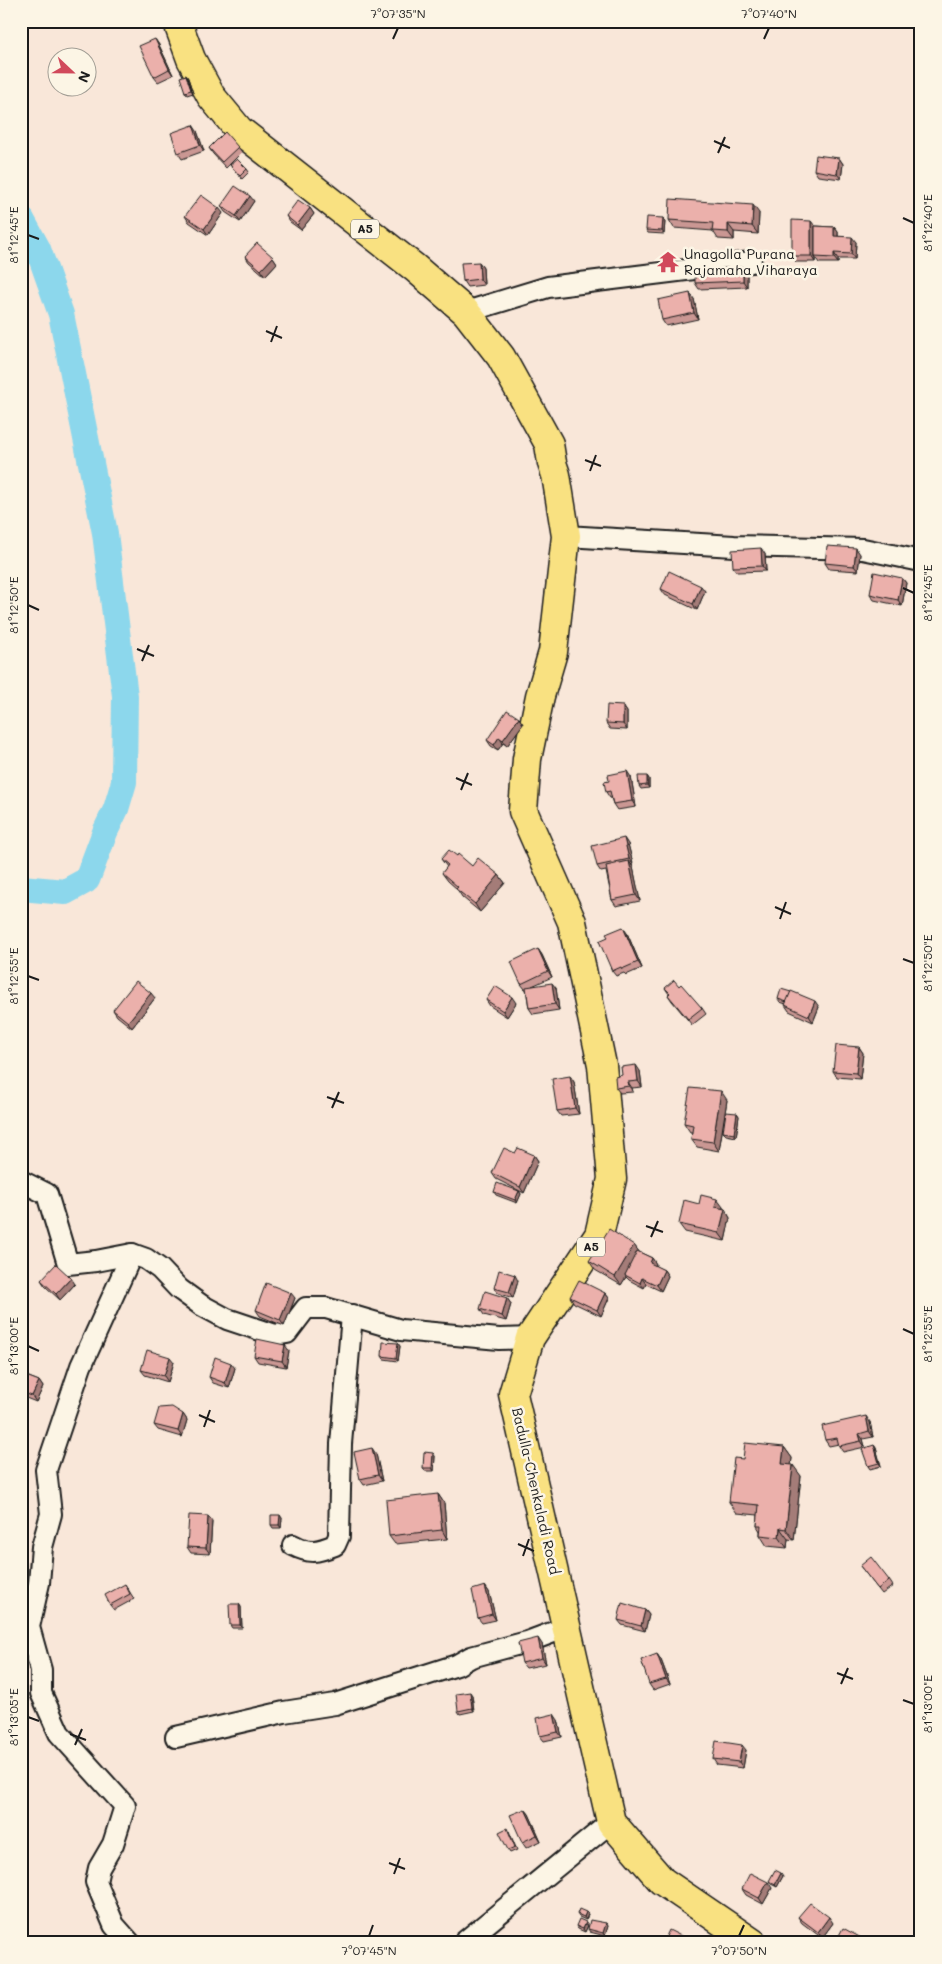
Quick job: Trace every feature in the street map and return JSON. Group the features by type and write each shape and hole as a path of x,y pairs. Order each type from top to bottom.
{"highway":[{"name":"Badulla-Chenkaladi Road","path":"182,24 191,59 211,96 239,130 415,268 466,312 501,357 549,444 566,536 553,652 540,696 527,759 523,810 572,922 602,1066 612,1178 598,1235 530,1338 513,1394 611,1822 662,1881 753,1943"}],"street":[{"path":"466,312 548,287 751,262"},
{"path":"566,536 734,546 863,549 921,561"},
{"path":"21,1181 47,1194 68,1264 132,1254 146,1259 160,1269 179,1289 201,1305 227,1319 275,1335 288,1333 306,1308 326,1308 401,1330 499,1339 530,1338"},
{"path":"130,1943 114,1925 96,1882 99,1868 113,1844 125,1806 59,1733 41,1693 41,1670 29,1627 39,1582 42,1548 51,1514 46,1470 81,1366 132,1254"},
{"path":"293,1545 308,1552 325,1549 335,1545 339,1536 341,1444 352,1316"},
{"path":"176,1737 284,1712 335,1704 457,1665 471,1657 527,1642 567,1627"},
{"path":"464,1943 611,1822"}],"building":[{"path":"155,39 169,69 154,77 139,46"},
{"path":"186,75 191,90 185,92 180,77"},
{"path":"193,125 200,145 178,153 171,133"},
{"path":"225,132 238,147 222,162 209,148"},
{"path":"816,155 839,158 837,174 814,170"},
{"path":"237,159 247,169 240,176 230,165"},
{"path":"235,186 250,196 236,216 221,206"},
{"path":"201,195 219,208 204,229 185,216"},
{"path":"670,199 753,205 752,226 728,224 728,232 712,231 713,223 669,220"},
{"path":"298,200 310,208 297,225 286,216"},
{"path":"647,217 663,218 662,231 646,230"},
{"path":"792,220 811,221 811,256 792,256"},
{"path":"815,226 834,227 834,236 852,237 851,254 834,253 834,258 815,257"},
{"path":"257,243 273,257 261,270 245,256"},
{"path":"479,262 480,279 463,281 461,263"},
{"path":"743,267 743,281 695,283 695,270"},
{"path":"690,293 694,313 662,320 658,300"},
{"path":"827,546 856,548 854,566 825,563"},
{"path":"761,548 762,566 733,567 732,550"},
{"path":"669,571 701,586 693,604 661,589"},
{"path":"874,572 902,578 898,600 870,594"},
{"path":"607,705 623,706 623,724 606,723"},
{"path":"507,710 519,718 503,740 499,737 494,745 487,740"},
{"path":"627,771 632,801 613,804 610,791 606,792 604,782 609,781 608,775"},
{"path":"638,776 647,776 647,785 639,786"},
{"path":"624,838 629,859 597,866 592,846"},
{"path":"449,850 457,856 458,854 472,866 478,858 499,875 475,904 456,889 458,887 442,873 448,865 441,859"},
{"path":"629,861 636,895 612,900 606,866"},
{"path":"623,927 638,962 612,971 599,941 608,937 606,934"},
{"path":"538,949 548,971 521,984 511,962"},
{"path":"674,980 679,986 681,984 702,1008 688,1019 668,995 670,993 665,988"},
{"path":"136,981 151,993 128,1022 113,1010"},
{"path":"552,983 555,1004 529,1008 526,987"},
{"path":"495,986 512,997 503,1011 486,1000"},
{"path":"781,989 791,992 787,1002 778,999"},
{"path":"791,991 815,1001 809,1016 785,1005"},
{"path":"836,1045 859,1047 856,1073 833,1071"},
{"path":"636,1065 638,1081 628,1082 629,1086 616,1088 615,1077 622,1075 621,1067"},
{"path":"570,1076 575,1108 557,1111 552,1079"},
{"path":"690,1088 721,1091 713,1142 691,1139 693,1125 684,1123"},
{"path":"726,1112 737,1113 734,1134 723,1132"},
{"path":"504,1148 515,1153 518,1148 534,1155 520,1187 492,1173"},
{"path":"497,1183 519,1191 515,1200 494,1192"},
{"path":"701,1195 717,1199 715,1207 725,1209 719,1233 679,1224 684,1200 699,1204"},
{"path":"609,1229 634,1245 615,1277 589,1261"},
{"path":"637,1251 652,1258 650,1263 664,1270 657,1285 642,1278 640,1283 625,1275"},
{"path":"56,1264 71,1278 56,1294 41,1280"},
{"path":"499,1270 515,1275 509,1292 494,1288"},
{"path":"579,1280 605,1293 597,1310 570,1297"},
{"path":"266,1283 291,1293 280,1320 256,1310"},
{"path":"485,1291 507,1298 502,1316 480,1309"},
{"path":"257,1339 285,1345 282,1361 254,1356"},
{"path":"383,1342 398,1343 396,1358 382,1356"},
{"path":"147,1350 170,1357 164,1376 141,1370"},
{"path":"215,1357 231,1363 225,1383 209,1377"},
{"path":"21,1374 39,1381 32,1396 21,1392"},
{"path":"172,1407 183,1414 178,1431 154,1425 159,1408"},
{"path":"866,1416 869,1431 859,1434 861,1441 839,1446 837,1438 825,1440 822,1426"},
{"path":"745,1443 784,1447 782,1464 793,1465 786,1529 780,1528 779,1537 760,1535 761,1526 757,1526 759,1505 729,1502 734,1458 743,1459"},
{"path":"874,1445 879,1463 868,1466 862,1449"},
{"path":"372,1448 378,1475 360,1479 354,1452"},
{"path":"424,1452 433,1453 432,1468 423,1468"},
{"path":"438,1494 442,1530 389,1536 386,1500"},
{"path":"189,1515 208,1516 206,1548 187,1547"},
{"path":"271,1515 280,1515 279,1525 271,1525"},
{"path":"871,1557 889,1580 878,1589 860,1566"},
{"path":"125,1584 130,1594 110,1605 105,1595"},
{"path":"485,1586 492,1614 478,1618 472,1590"},
{"path":"622,1603 645,1610 641,1626 618,1620"},
{"path":"229,1604 239,1604 240,1625 230,1625"},
{"path":"538,1638 542,1658 522,1663 518,1643"},
{"path":"657,1654 666,1679 649,1684 641,1660"},
{"path":"470,1692 472,1708 458,1711 456,1694"},
{"path":"554,1714 558,1732 540,1736 537,1718"},
{"path":"716,1741 742,1745 739,1762 713,1759"},
{"path":"525,1809 537,1835 522,1842 510,1815"},
{"path":"507,1828 515,1847 508,1850 499,1832"},
{"path":"775,1870 781,1873 775,1885 769,1881"},
{"path":"750,1873 768,1882 759,1898 742,1889"},
{"path":"810,1903 829,1917 818,1932 798,1917"},
{"path":"579,1909 586,1912 584,1917 577,1914"},
{"path":"579,1919 586,1922 583,1929 576,1926"},
{"path":"590,1920 606,1923 603,1933 588,1929"},
{"path":"843,1928 865,1940 863,1943 835,1943"},
{"path":"669,1930 695,1943 663,1943"}],"waterway":[{"path":"21,218 38,249 61,314 105,533 125,696 124,782 116,809 87,880 65,892 21,888"}],"place":[{"name":"Unagolla Purana Rajamaha Viharaya","path":"668,262"}]}
